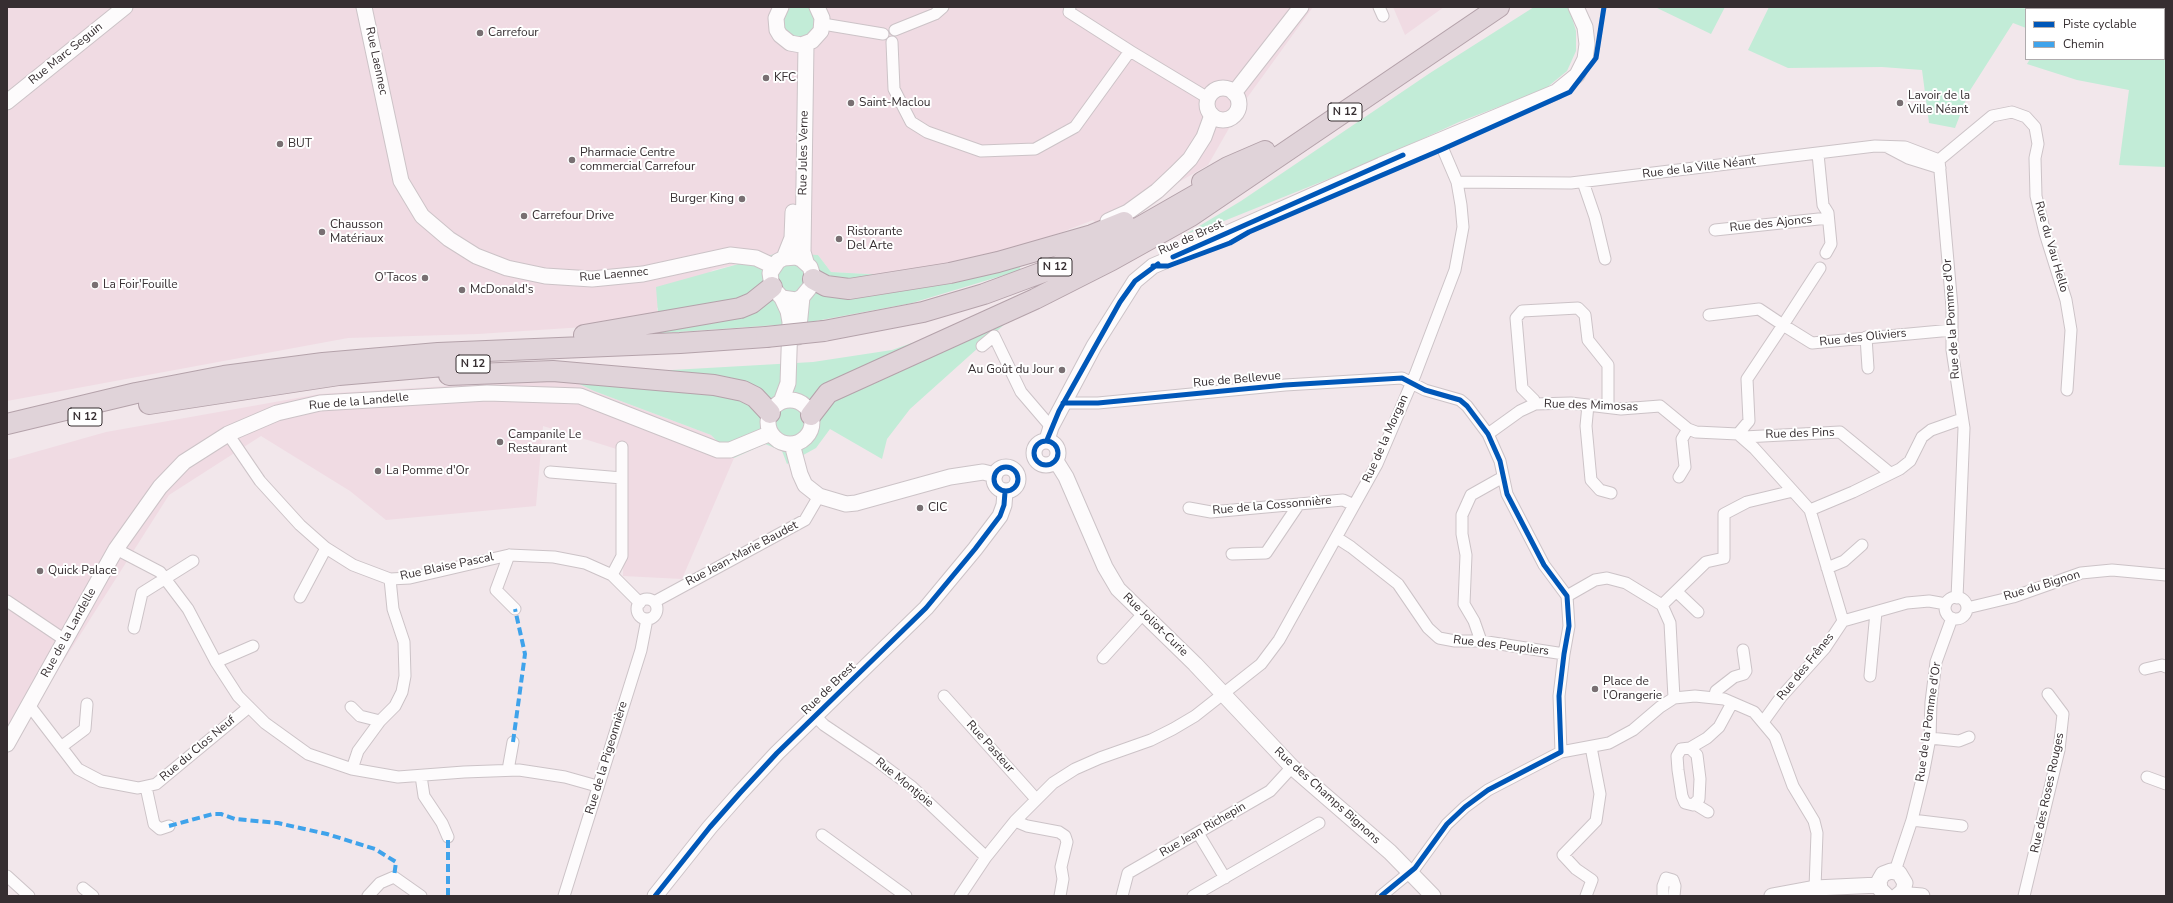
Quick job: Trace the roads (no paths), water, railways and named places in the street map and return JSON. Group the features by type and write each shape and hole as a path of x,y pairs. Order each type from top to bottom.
{"highway":[{"name":"N 12","path":"823,337 923,312 984,294 1046,271 1149,223 1203,192 1478,7"},
{"name":"N 12","path":"7,436 93,415 183,399 339,375 565,356 765,343 916,325 992,303 1046,282 1191,216 1499,7"},
{"path":"810,271 826,286 849,289 950,273 998,262 1092,235 1117,225 1160,206 1228,167 1265,151"},
{"path":"806,409 828,393 1035,299 1112,260 1191,216"},
{"path":"512,349 536,340 612,332 740,308 777,293"},
{"name":"N 12","path":"7,424 136,393 239,374 381,357 512,349 680,343 765,343"},
{"path":"183,399 216,397 390,377 553,370 731,388 755,397 775,408"}],"street":[{"name":"Rue Marc Seguin","path":"7,102 125,7"},
{"name":"Rue Laennec","path":"364,7 401,181 422,216 449,239 476,256 507,268 545,276 592,279 643,274 730,255 779,262"},
{"path":"781,7 776,18 777,30 784,40 801,45 818,37 823,24 818,7"},
{"path":"892,42 884,40 883,34 885,30 889,28 895,30 935,14 943,7"},
{"path":"1070,7 1069,12 1208,98"},
{"path":"1234,93 1301,7"},
{"name":"Rue de Brest","path":"1049,434 1063,403 1120,302 1135,281 1153,266 1439,140 1556,92 1577,75 1585,59 1587,44 1585,27 1577,8"},
{"path":"823,24 883,34"},
{"path":"895,30 897,37 892,42 894,89 911,122 927,132 981,151 991,152 1035,149 1076,127 1130,51"},
{"name":"Rue Jules Verne","path":"779,262 792,238 801,45"},
{"name":"Rue Jules Verne","path":"801,45 803,252 810,271"},
{"path":"1225,88 1234,93 1238,105 1232,116 1220,119 1212,116 1207,105 1208,98 1215,90 1225,88"},
{"name":"Rue du Vau Hello","path":"1939,164 1992,116 2012,112 2026,117 2035,127 2038,144 2035,158 2036,196 2045,233 2066,300 2071,330 2067,390"},
{"path":"1039,250 1128,212 1157,191 1190,159 1204,137 1212,116"},
{"name":"Rue de la Morgan","path":"960,896 986,857 1015,821 1053,784 1075,769 1173,729 1229,691 1261,664 1279,640 1376,464 1445,301 1460,250 1463,227 1457,182 1439,140"},
{"name":"Rue de la Ville Néant","path":"1457,182 1583,182 1887,146 1908,158 1939,164"},
{"path":"1818,154 1823,205 1828,218 1831,244 1826,253"},
{"name":"Rue de la Pomme d'Or","path":"1939,164 1952,307 1952,350 1962,419 1964,453 1957,598"},
{"path":"1583,182 1595,217 1605,259"},
{"name":"Rue des Ajoncs","path":"1714,230 1828,218"},
{"path":"777,293 796,300 802,297 811,286 810,271 796,257 779,262 770,273 777,293 788,311 790,322 788,382 775,408 769,427 771,433 780,442 792,444 798,443 809,434 811,428 806,409 796,384 798,324 802,297"},
{"path":"1820,268 1784,325 1747,379 1749,420 1741,436 1793,490 1810,510 1843,621"},
{"path":"1535,404 1534,400 1522,388 1516,318 1522,311 1578,308 1586,315 1588,340 1608,365 1608,406"},
{"name":"Rue des Oliviers","path":"1709,315 1759,310 1812,343 1952,330"},
{"path":"982,346 994,336 1021,392 1057,446 1058,454 1056,461 1046,465 1036,460"},
{"path":"1866,337 1868,368"},
{"name":"Rue de Bellevue","path":"1063,403 1098,403 1368,379 1402,378 1412,382 1424,390 1460,400 1467,406 1488,434 1500,461 1507,494 1544,565 1567,596"},
{"name":"Rue de la Landelle","path":"7,744 116,549 160,486 184,462 228,434 277,413 320,403 487,393 580,396 718,450 730,450 771,433"},
{"path":"775,408 788,400 806,409"},
{"name":"Rue des Mimosas","path":"1488,434 1520,411 1535,404 1570,403 1608,406 1621,409 1660,406 1688,429 1696,432 1741,436"},
{"path":"1588,405 1586,426 1591,480 1600,490 1611,493"},
{"path":"1810,510 1854,492 1890,474 1910,461 1922,437 1931,430 1962,419"},
{"path":"1679,477 1685,466 1682,439 1688,429"},
{"name":"Rue des Pins","path":"1741,436 1840,432 1890,474"},
{"name":"Rue Blaise Pascal","path":"228,434 246,461 278,502 300,525 326,548 353,565 390,579 410,578 509,555 554,557 585,563 612,575 640,603"},
{"path":"1036,460 1036,445 1049,434"},
{"path":"792,444 800,474 805,484 819,496 846,504 856,503 950,477 983,472 995,475"},
{"path":"612,575 622,556 622,448"},
{"path":"995,475 1003,468 1015,472 1036,460"},
{"name":"Rue Joliot-Curie","path":"1056,461 1068,482 1110,577 1118,589 1142,615 1195,664 1229,691"},
{"path":"550,472 622,478"},
{"path":"995,475 996,486 1005,492 1016,487 1015,472"},
{"path":"1480,641 1474,622 1464,604 1466,555 1462,534 1462,515 1471,496 1503,477"},
{"path":"1662,605 1706,562 1724,558 1724,514 1747,502 1793,490"},
{"name":"Rue de Brest","path":"655,896 740,793 815,716 937,596 1000,516 1004,505 1005,492"},
{"name":"Rue Jean-Marie Baudet","path":"654,602 805,520 819,496"},
{"name":"Rue de la Cossonnière","path":"1189,508 1210,512 1343,500 1354,505"},
{"path":"1232,554 1266,553 1299,504"},
{"name":"Rue des Peupliers","path":"1336,538 1398,584 1428,628 1440,638 1455,641 1480,641 1564,654"},
{"path":"1827,568 1844,561 1862,545"},
{"path":"300,597 326,548"},
{"path":"116,549 160,572 188,609 216,662 238,696 265,723 308,754 352,769 398,777 508,770 565,777 597,786"},
{"path":"509,555 496,590 515,609"},
{"path":"134,628 142,593 193,561"},
{"name":"Rue du Bignon","path":"1967,608 2013,597 2080,573 2112,570 2166,575"},
{"path":"1562,752 1559,696 1569,626 1567,596 1595,580 1607,578 1626,583 1662,605 1670,623 1674,698"},
{"path":"352,769 358,751 380,721 395,706 402,692 405,676 404,642 393,609 390,579"},
{"path":"1677,592 1698,612"},
{"path":"1957,598 1965,602 1967,608 1962,618 1952,618 1946,613 1946,604 1949,600 1957,598"},
{"path":"645,600 654,602 657,607 656,613 653,617 647,619 642,617 638,612 640,603 645,600"},
{"path":"7,601 65,640"},
{"name":"Rue des Frênes","path":"1763,722 1781,697 1825,648 1843,621 1907,603 1929,601 1946,604"},
{"path":"1870,676 1876,612"},
{"path":"1103,658 1142,615"},
{"name":"Rue de la Pomme d'Or","path":"1895,871 1912,820 1923,775 1930,738 1931,702 1936,662 1952,618"},
{"name":"Rue de la Pigeonnière","path":"564,896 597,786 641,650 647,619"},
{"path":"216,662 253,646"},
{"path":"1714,698 1716,691 1734,677 1744,674 1746,671 1743,650"},
{"path":"2145,669 2162,665 2166,667"},
{"name":"Rue des Champs Bignons","path":"1229,691 1256,732 1292,767 1409,872 1433,896"},
{"name":"Rue des Roses Rouges","path":"2024,896 2059,750 2063,714 2048,694"},
{"name":"Rue Pasteur","path":"944,696 1036,799"},
{"path":"1381,896 1415,868 1447,824 1465,807 1488,790 1562,752 1609,743 1633,730 1660,707 1674,698 1695,696 1714,698 1732,703 1754,712 1775,737 1793,786 1814,821 1817,833 1815,888"},
{"path":"1708,812 1695,804 1685,803 1682,796 1677,756 1681,749 1690,748 1707,738 1719,727 1732,703"},
{"path":"61,747 85,729 87,704"},
{"name":"Rue du Clos Neuf","path":"29,705 78,769 101,781 126,788 146,787 156,784 180,766 249,707"},
{"path":"351,707 360,716 380,721"},
{"name":"Rue Montjoie","path":"815,716 824,725 876,760 912,787 986,857"},
{"path":"1930,738 1959,741 1969,737"},
{"path":"508,770 513,742"},
{"path":"1586,896 1592,880 1576,869 1563,855 1596,821 1600,794 1591,747"},
{"path":"1690,748 1697,755 1700,779 1699,799 1695,804"},
{"name":"Rue Jean Richepin","path":"1122,896 1128,873 1270,791 1292,767"},
{"path":"421,776 424,796 442,823 448,837"},
{"path":"2147,777 2166,784"},
{"name":"Rue du Clos Neuf","path":"146,787 154,824 160,829 169,826"},
{"path":"1912,820 1962,826"},
{"path":"1015,821 1027,826 1059,832 1065,836 1066,842 1061,867 1063,879 1060,896"},
{"path":"1193,896 1319,823"},
{"path":"1198,833 1225,878"},
{"path":"822,835 906,896"},
{"path":"1772,896 1815,888 1883,891 1883,874 1895,871 1904,879 1900,893 1922,896"},
{"path":"7,876 29,896"},
{"path":"368,896 380,883 394,877 421,896"},
{"path":"1663,896 1663,886 1666,878 1673,880 1674,896"},
{"path":"83,888 93,896"}],"place":[{"name":"Carrefour","path":"480,33"},
{"name":"KFC","path":"766,78"},
{"name":"Saint-Maclou","path":"851,103"},
{"name":"Lavoir de la Ville Néant","path":"1900,103"},
{"name":"BUT","path":"280,144"},
{"name":"Pharmacie Centre commercial Carrefour","path":"572,160"},
{"name":"Burger King","path":"742,199"},
{"name":"Carrefour Drive","path":"524,216"},
{"name":"Chausson Matériaux","path":"322,232"},
{"name":"Ristorante Del Arte","path":"839,239"},
{"name":"O'Tacos","path":"425,278"},
{"name":"La Foir'Fouille","path":"95,285"},
{"name":"McDonald's","path":"462,290"},
{"name":"Au Goût du Jour","path":"1062,370"},
{"name":"Campanile Le Restaurant","path":"500,442"},
{"name":"La Pomme d'Or","path":"378,471"},
{"name":"CIC","path":"920,508"},
{"name":"Quick Palace","path":"40,571"},
{"name":"Place de l'Orangerie","path":"1595,689"}]}
